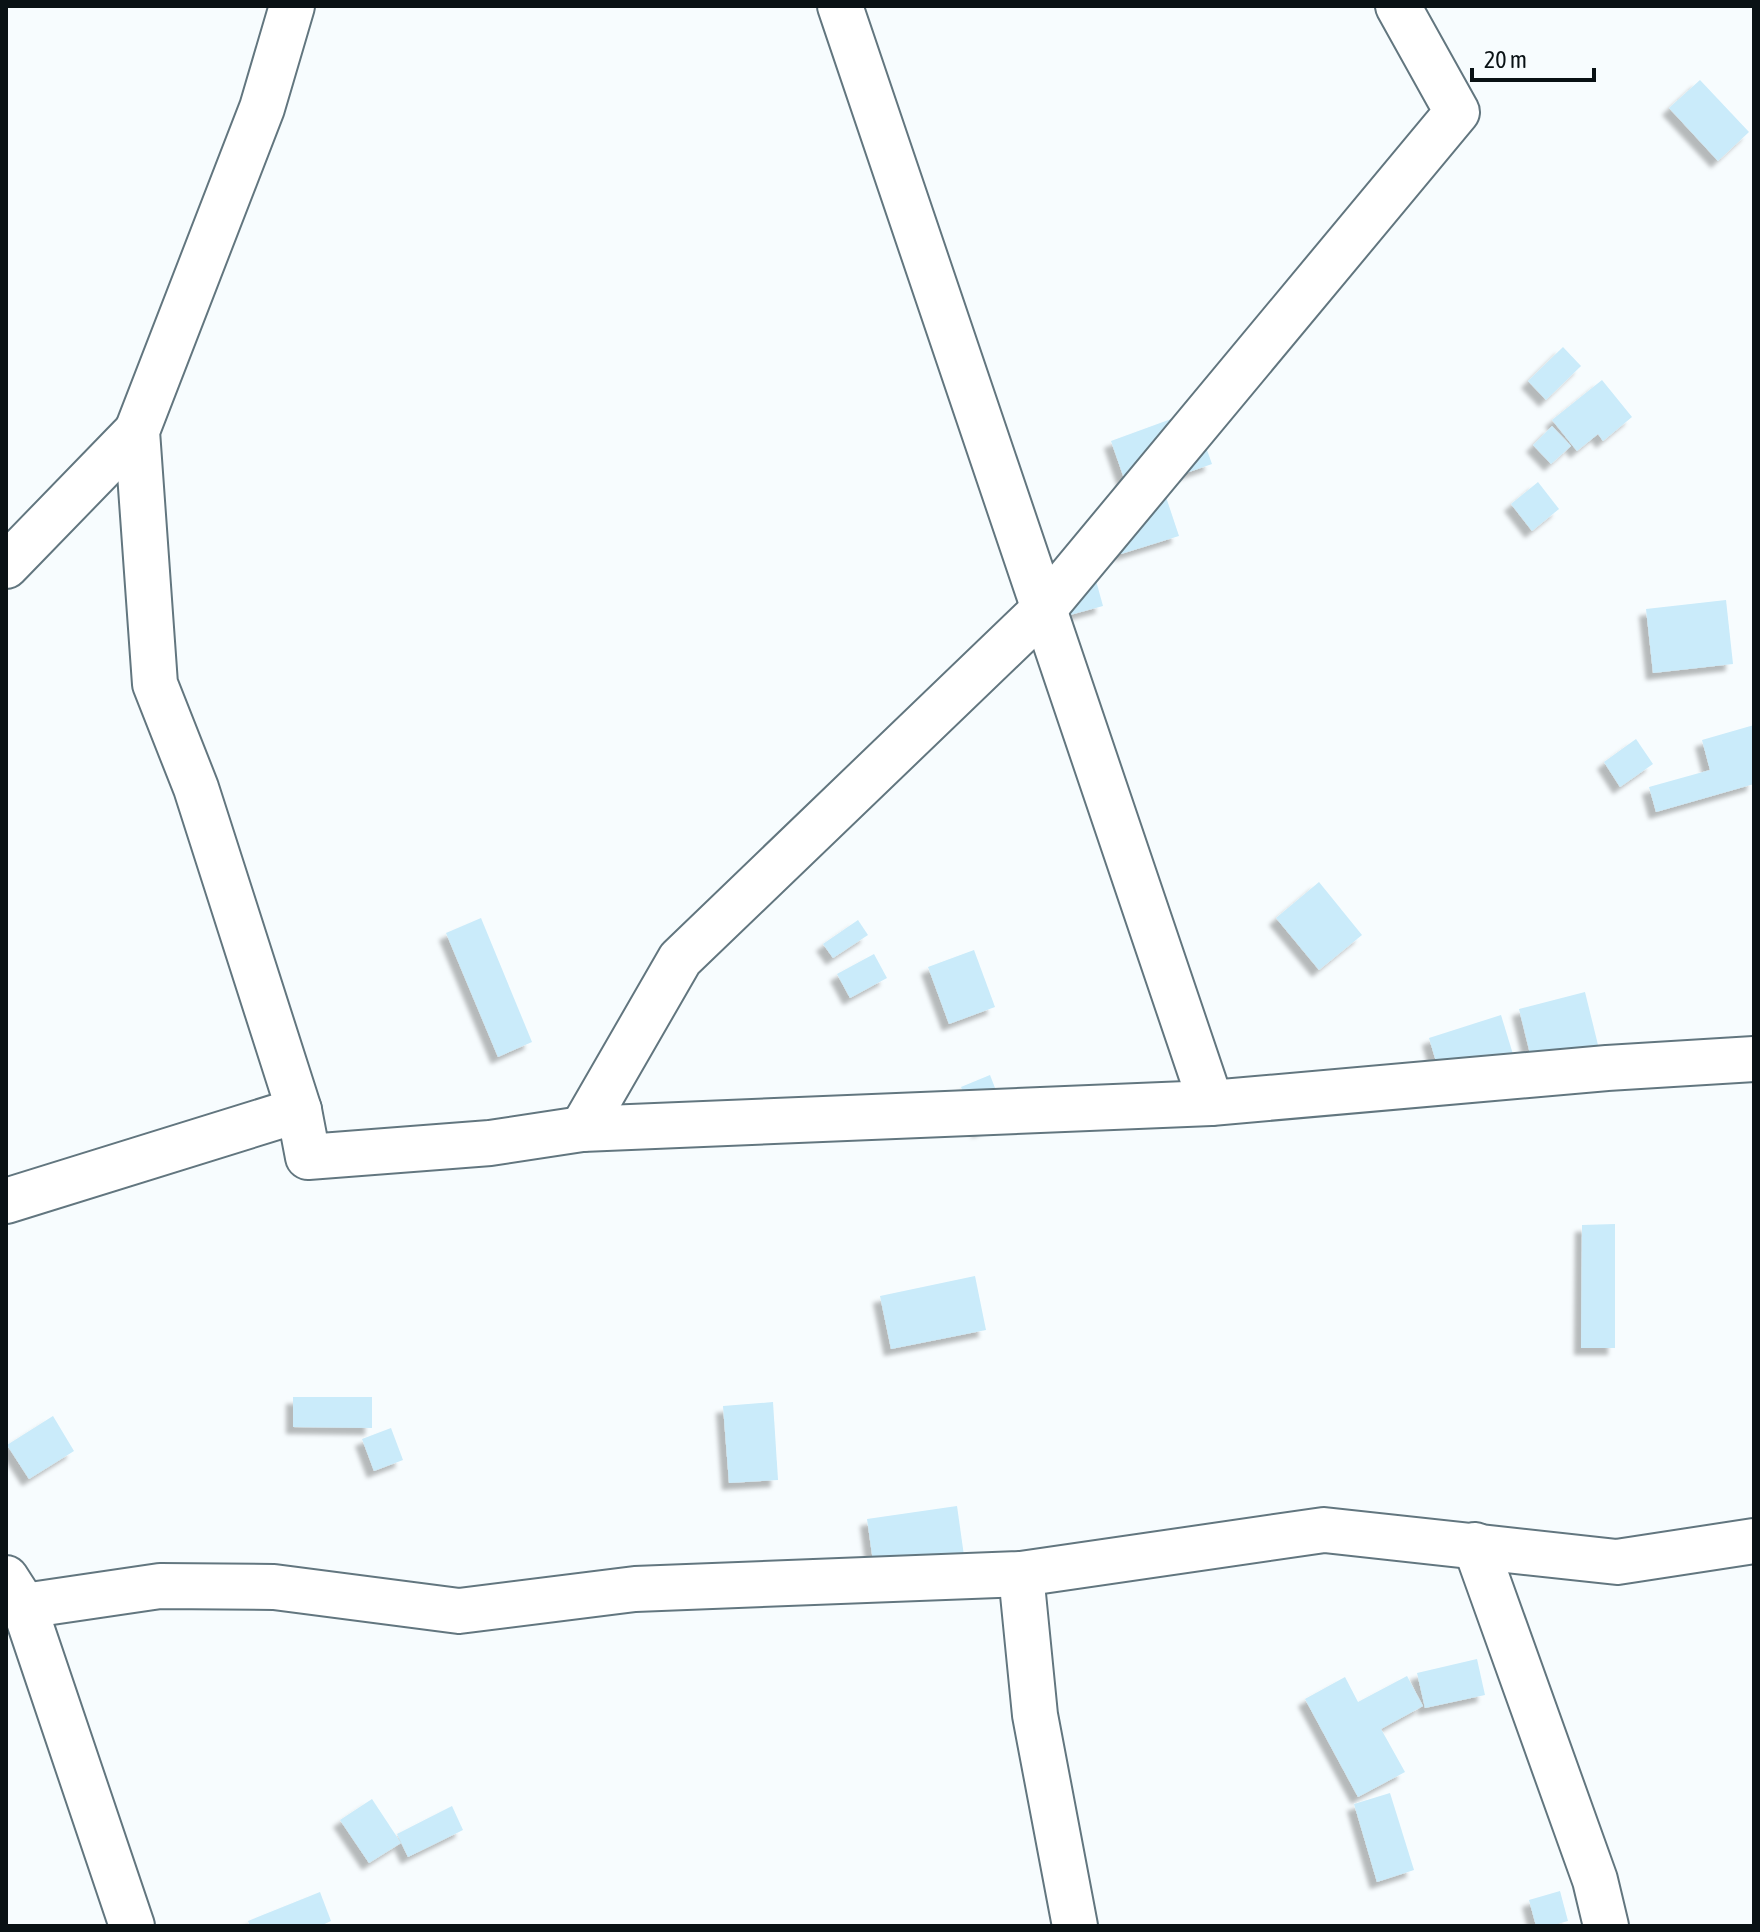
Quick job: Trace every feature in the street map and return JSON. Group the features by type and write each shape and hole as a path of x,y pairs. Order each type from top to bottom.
{"street":[{"path":"6,566 137,431 262,108 292,6"},
{"path":"840,6 1211,1103"},
{"path":"582,1129 680,959 1043,610 1457,112 1398,6"},
{"path":"137,431 155,684 196,788 299,1110 308,1157 490,1143 582,1129 1211,1103 1607,1068 1754,1059"},
{"path":"6,1201 299,1110"},
{"path":"132,1926 15,1592 174,1586 274,1587 459,1611 635,1589 1021,1574 1324,1530 1617,1562 1754,1541"},
{"path":"1475,1545 1595,1880 1606,1926"},
{"path":"1021,1574 1035,1715 1075,1926"}],"building":[{"path":"1700,80 1749,132 1718,161 1669,108"},
{"path":"1563,347 1581,366 1546,400 1528,381"},
{"path":"1602,380 1632,417 1603,441 1598,434 1577,451 1552,420"},
{"path":"1193,411 1212,464 1129,493 1111,441"},
{"path":"1552,426 1571,446 1551,464 1533,445"},
{"path":"1538,482 1559,509 1532,531 1511,504"},
{"path":"1163,488 1179,536 1121,554 1107,506"},
{"path":"1095,577 1103,606 1070,615 1062,587"},
{"path":"1726,600 1733,664 1653,673 1646,609"},
{"path":"1754,725 1754,784 1656,812 1649,787 1710,770 1702,740"},
{"path":"1636,739 1653,764 1620,787 1604,762"},
{"path":"1319,882 1362,935 1319,970 1276,918"},
{"path":"481,918 532,1042 498,1057 446,933"},
{"path":"858,920 868,935 833,958 823,944"},
{"path":"974,950 995,1007 949,1024 928,967"},
{"path":"874,954 887,978 850,998 837,974"},
{"path":"1585,992 1599,1049 1533,1066 1519,1009"},
{"path":"1501,1015 1523,1087 1445,1092 1429,1038"},
{"path":"990,1075 1007,1119 979,1131 961,1087"},
{"path":"1615,1224 1615,1348 1581,1348 1582,1225"},
{"path":"975,1276 986,1330 891,1349 880,1296"},
{"path":"293,1397 372,1397 372,1428 293,1427"},
{"path":"773,1402 778,1480 729,1483 723,1406"},
{"path":"53,1416 74,1451 29,1479 7,1445"},
{"path":"391,1428 403,1460 374,1471 362,1439"},
{"path":"957,1506 967,1577 877,1590 867,1519"},
{"path":"1477,1659 1485,1695 1425,1708 1417,1673"},
{"path":"1407,1676 1423,1706 1381,1729 1405,1772 1358,1797 1305,1699 1345,1677 1358,1702"},
{"path":"1390,1793 1414,1870 1377,1882 1354,1804"},
{"path":"372,1799 401,1843 369,1863 340,1820"},
{"path":"452,1806 463,1830 408,1857 397,1834"},
{"path":"1560,1891 1568,1921 1536,1926 1529,1900"},
{"path":"320,1892 331,1921 320,1926 250,1926 248,1921"}]}
